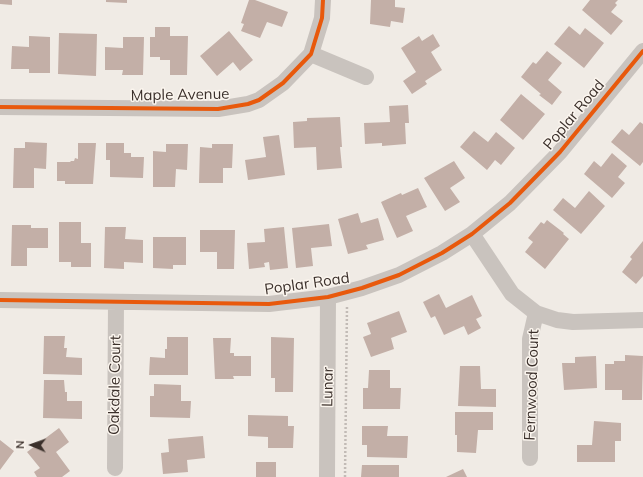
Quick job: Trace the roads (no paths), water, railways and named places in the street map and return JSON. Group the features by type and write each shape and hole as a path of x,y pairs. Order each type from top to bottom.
{"street":[{"name":"Maple Avenue","path":"0,107 218,109 259,100 283,84 311,54 322,18 323,0"},
{"name":"Poplar Road","path":"0,300 269,304 328,297 399,275 442,253 472,234 510,203 560,152 643,51"},
{"path":"311,54 366,77"},
{"path":"472,234 512,294 536,313 553,319 573,322 643,320"},
{"name":"Lunar","path":"327,477 328,297"},
{"name":"Oakdale Court","path":"114,468 116,302"},
{"name":"Fernwood Court","path":"530,458 530,339 536,313"}]}
